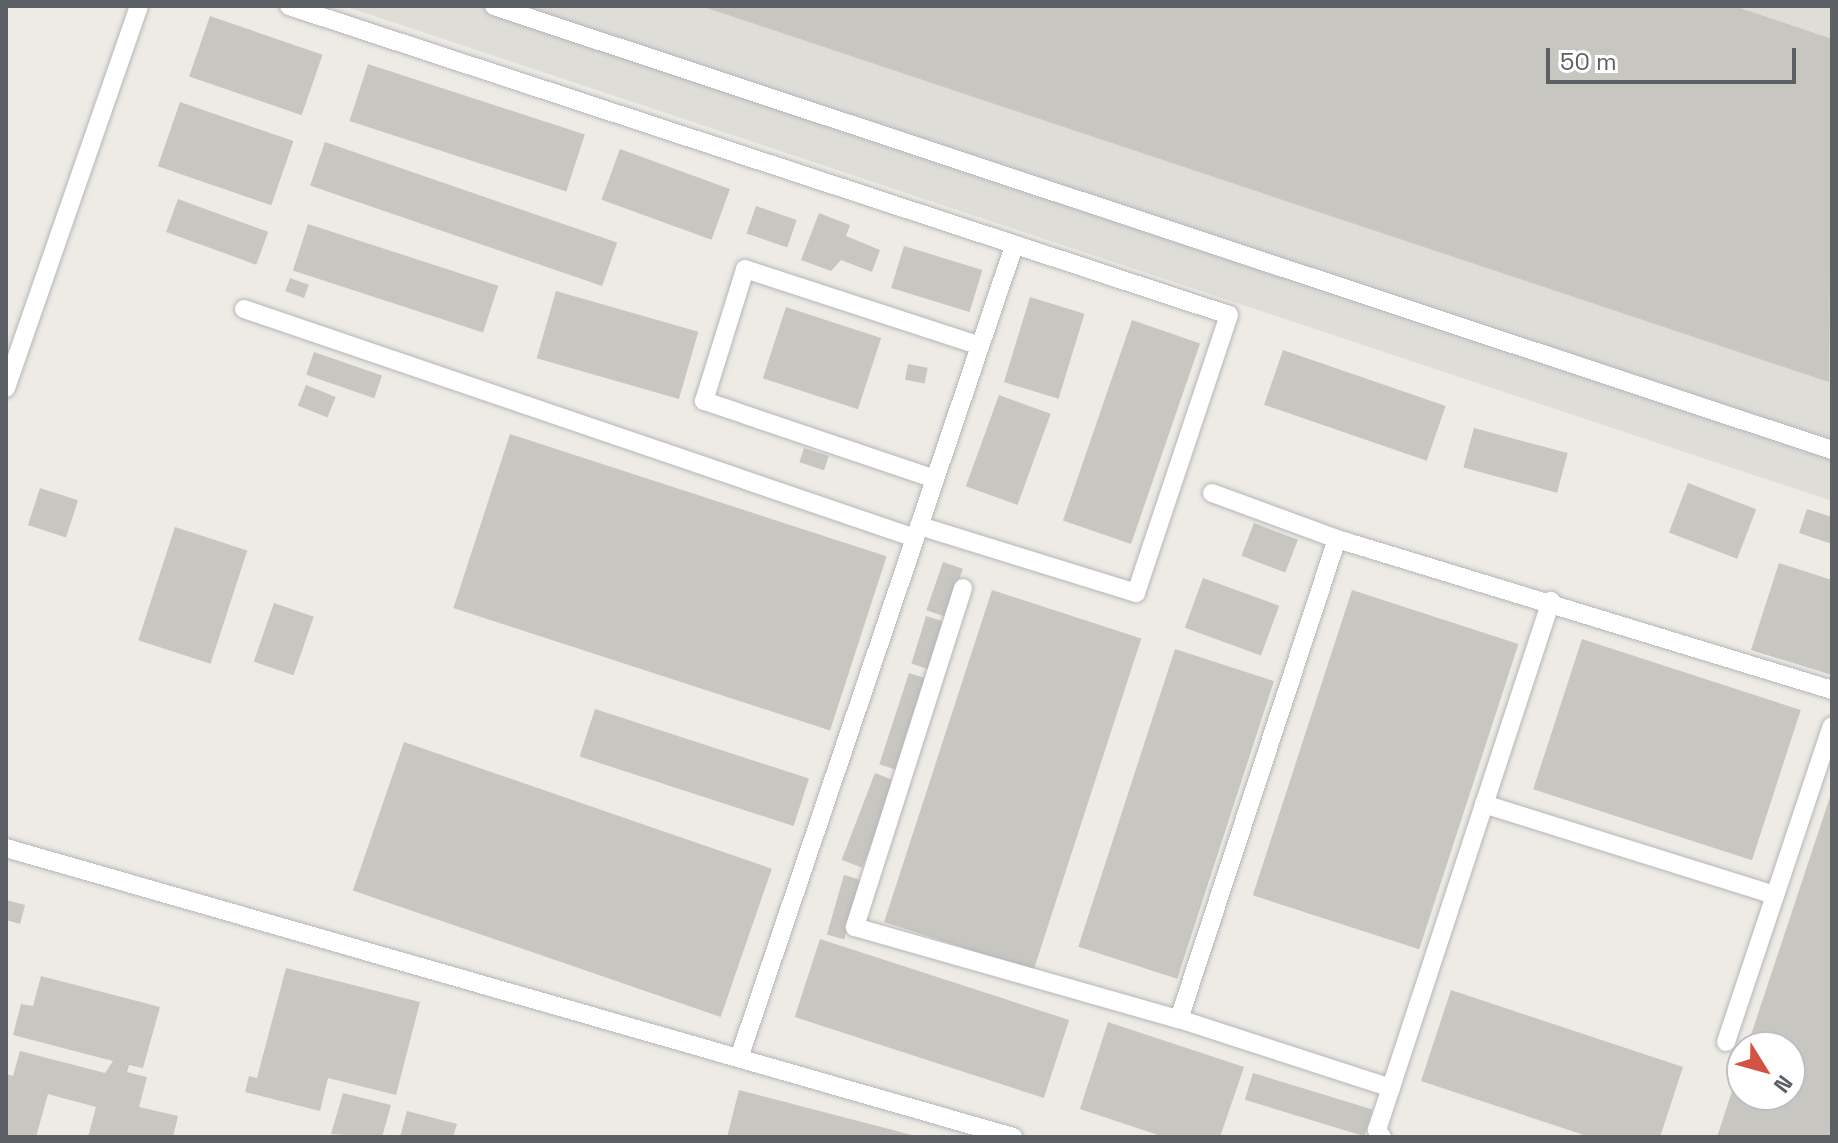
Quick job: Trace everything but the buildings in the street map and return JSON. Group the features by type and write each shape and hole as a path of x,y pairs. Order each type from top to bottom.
{"lane":[{"path":"6,388 139,6"},
{"path":"244,309 917,532 1136,593 1229,315 289,6"},
{"path":"494,6 1832,450"},
{"path":"739,1058 1014,246"},
{"path":"935,479 704,401 745,269 980,346"},
{"path":"1212,493 1337,539 1551,601 1832,690"},
{"path":"1179,1019 1337,539"},
{"path":"963,588 855,927 1179,1019 1391,1088"},
{"path":"1382,1137 1377,1130 1551,601"},
{"path":"1730,1031 1832,726"},
{"path":"1484,804 1775,895"},
{"path":"6,848 1013,1137"}],"shaded area":[{"path":"344,6 1832,6 1832,501"}]}
